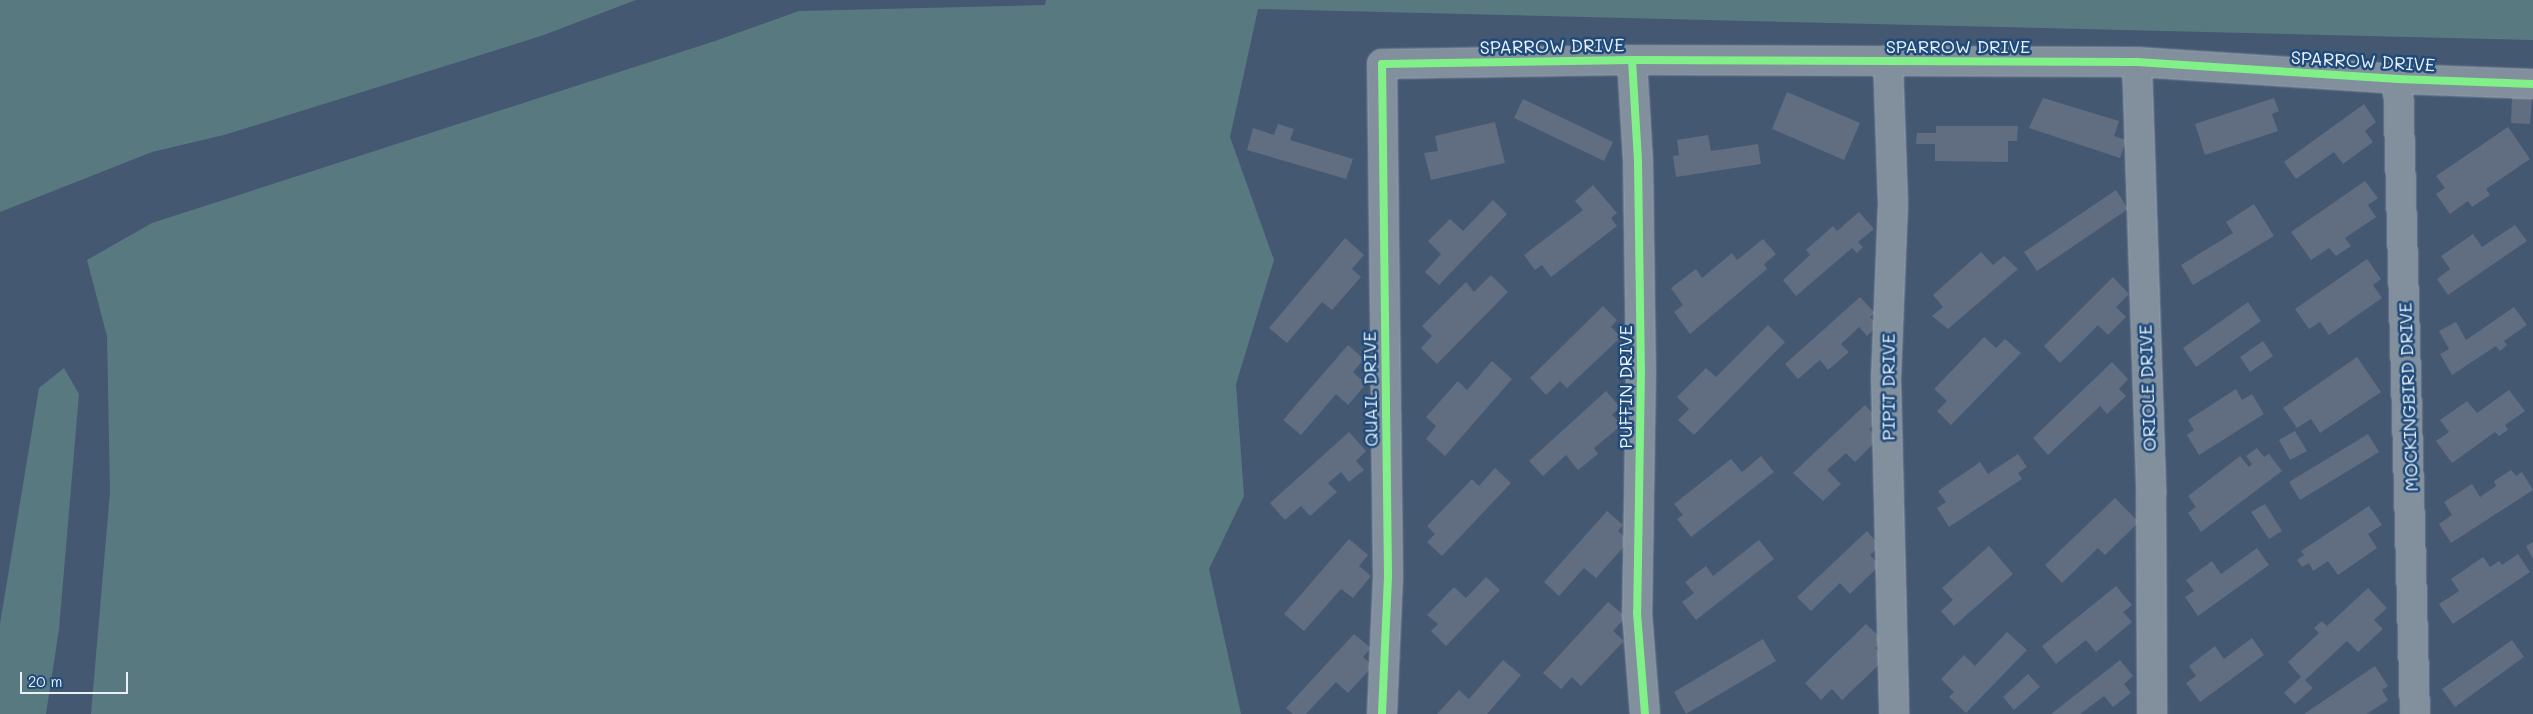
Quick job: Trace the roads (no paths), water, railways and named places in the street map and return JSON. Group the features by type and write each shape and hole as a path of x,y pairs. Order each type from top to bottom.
{"street":[{"name":"SPARROW DRIVE","path":"1382,64 1632,60 2137,62 2398,79 2533,84"},
{"name":"PUFFIN DRIVE","path":"1632,60 1638,162 1640,320 1637,613 1645,714"},
{"name":"PIPIT DRIVE","path":"1888,60 1893,204 1886,379 1894,714"},
{"name":"ORIOLE DRIVE","path":"2137,62 2152,494 2152,714"},
{"name":"QUAIL DRIVE","path":"1382,64 1388,576 1382,714"},
{"name":"MOCKINGBIRD DRIVE","path":"2398,79 2415,714"}]}
